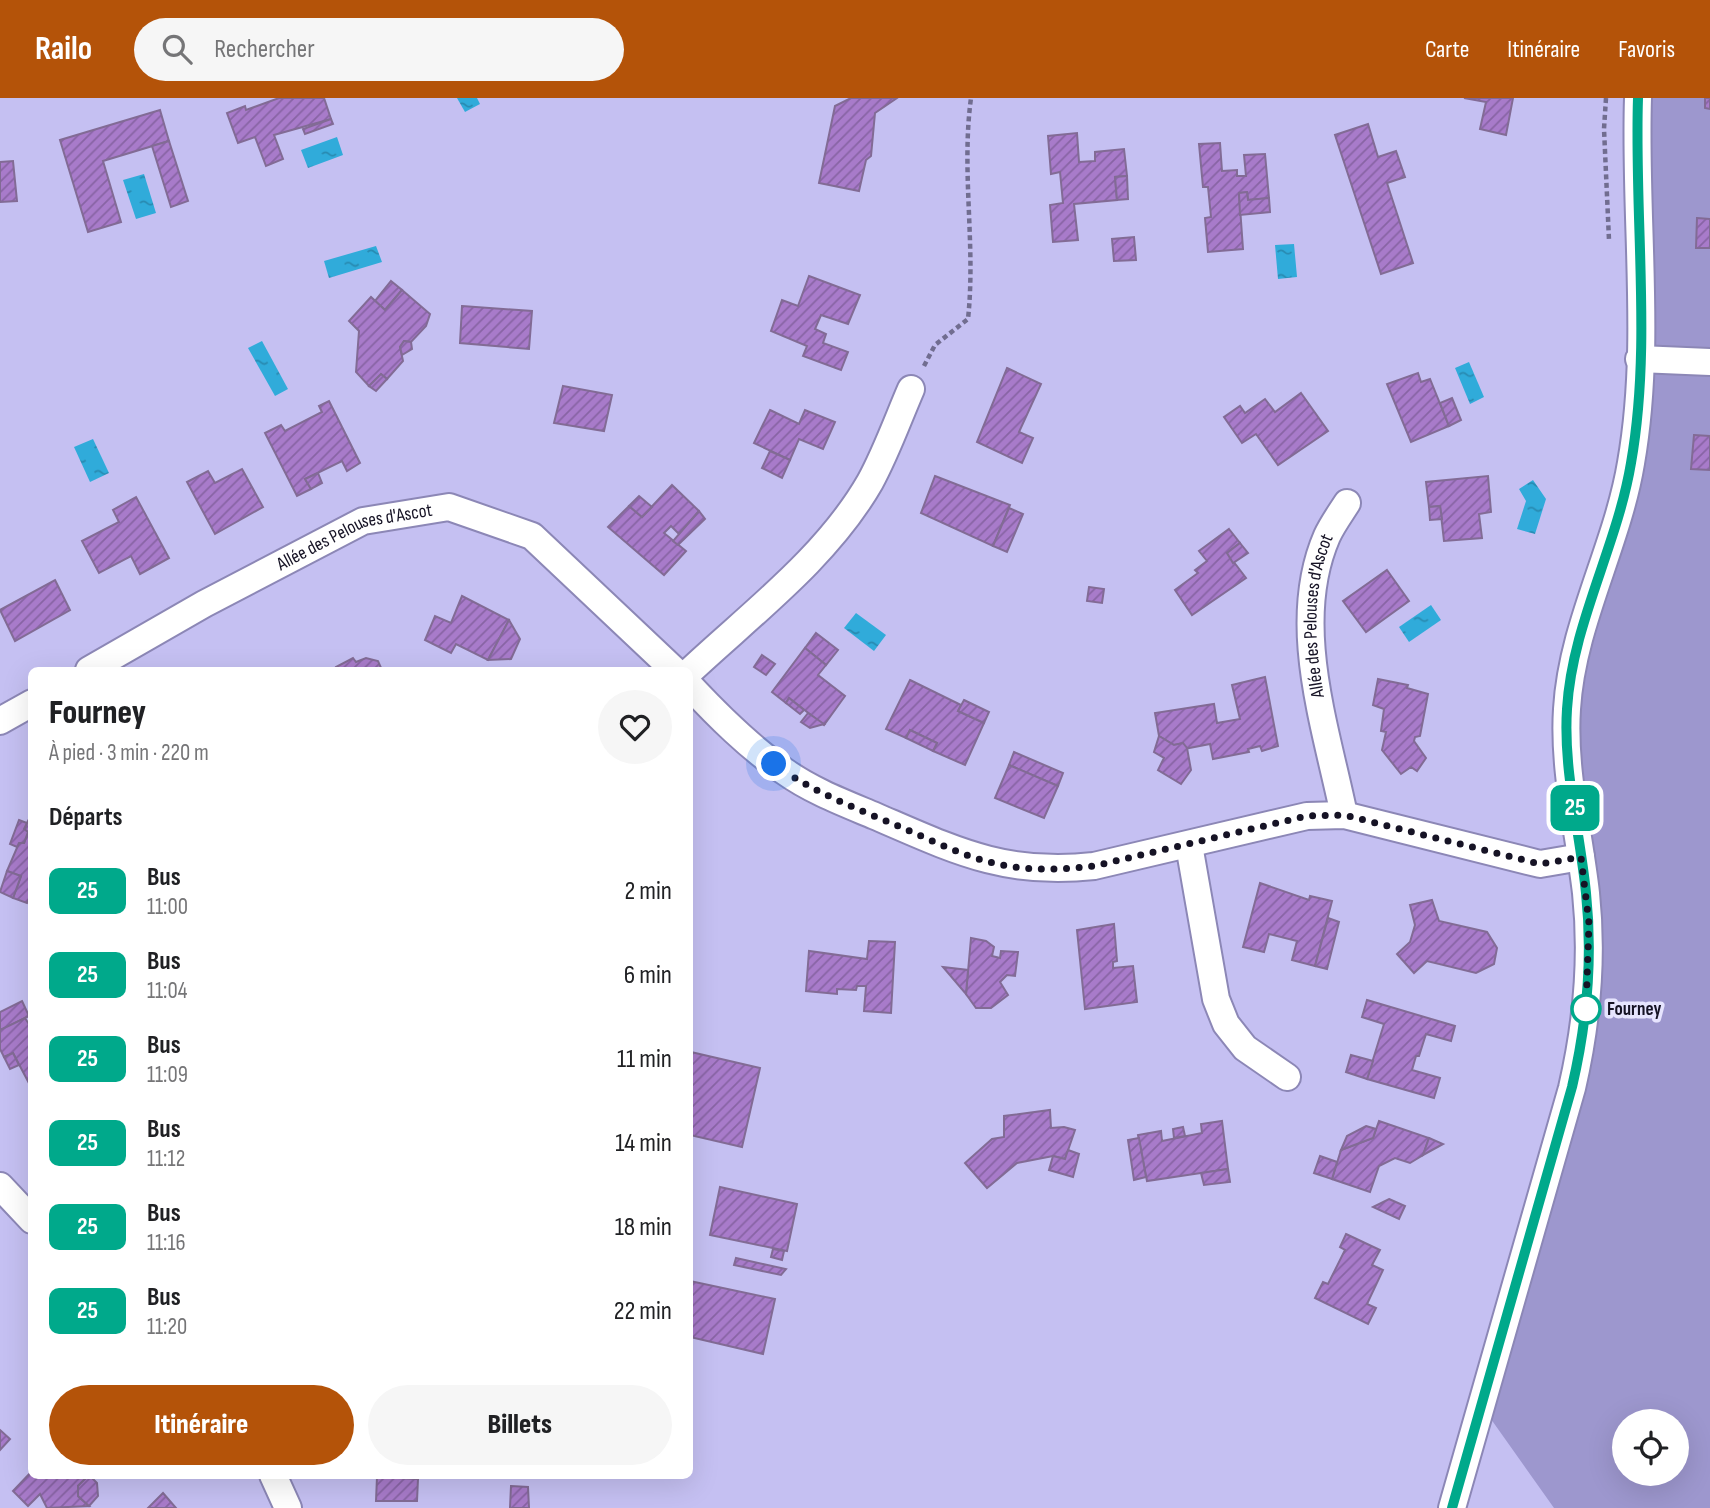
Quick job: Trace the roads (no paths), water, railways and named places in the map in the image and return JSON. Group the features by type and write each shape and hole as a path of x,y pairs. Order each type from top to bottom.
{"street":[{"path":"1452,1508 1578,1063 1589,965 1589,923 1566,732 1569,684 1584,624 1622,508 1636,429 1639,359 1638,98"},
{"path":"1639,359 1710,362"},
{"path":"693,668 817,553 845,519 870,481 911,388"},
{"name":"Allée des Pelouses d'Ascot","path":"1344,815 1316,677 1311,609 1327,536 1347,503"},
{"name":"Allée des Pelouses d'Ascot","path":"94,667 204,604 363,521 449,507 532,536 671,667"},
{"path":"693,688 729,726 787,773 833,798 957,851 993,863 1062,869 1189,845 1307,816 1344,815 1540,864 1581,857"},
{"path":"0,722 28,705"},
{"path":"1189,845 1216,999 1226,1024 1245,1048 1287,1077"},
{"path":"0,1186 28,1216"},
{"path":"275,1479 288,1508"}],"water":[{"path":"457,98 477,98 480,104 465,112"},
{"path":"337,137 343,155 308,168 301,150"},
{"path":"144,174 156,213 136,219 123,180"},
{"path":"1294,244 1297,277 1278,279 1275,245"},
{"path":"376,246 382,262 329,278 324,261"},
{"path":"262,341 288,389 275,396 248,348"},
{"path":"1469,362 1484,397 1470,404 1455,368"},
{"path":"93,439 109,473 90,482 74,447"},
{"path":"1533,480 1546,499 1535,534 1517,529 1526,501 1519,489"},
{"path":"1431,605 1441,620 1409,642 1399,627"},
{"path":"856,613 886,635 874,651 844,628"}],"place":[{"name":"Fourney","path":"1586,1009"}]}
